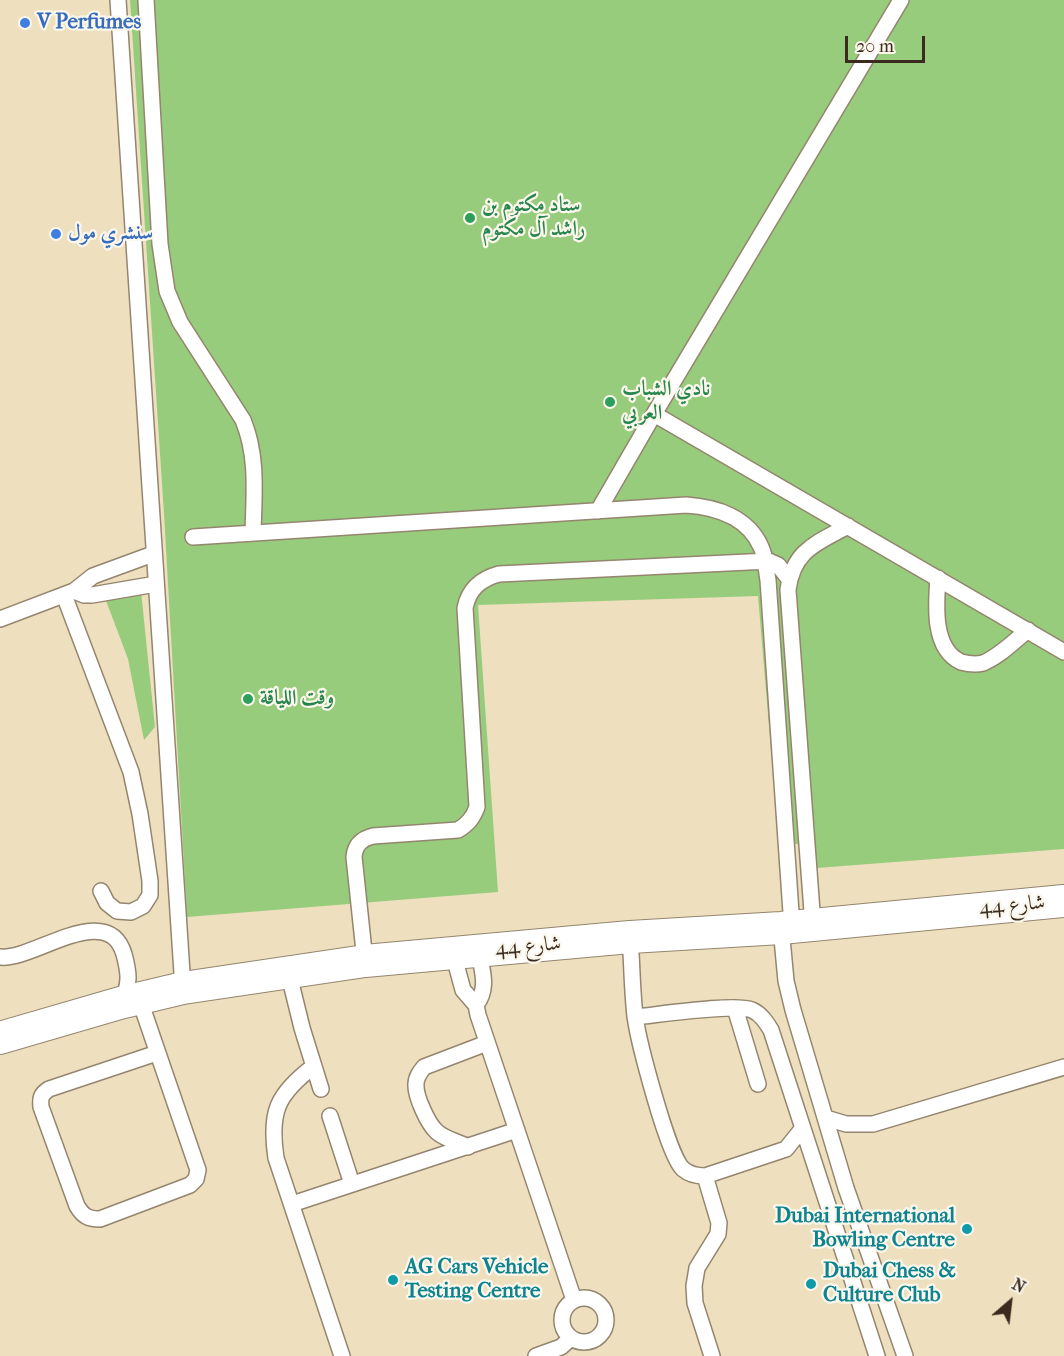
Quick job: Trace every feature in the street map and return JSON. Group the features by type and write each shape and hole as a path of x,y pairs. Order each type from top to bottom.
{"street":[{"name":"شارع 44","path":"0,1038 130,1000 183,988 365,961 795,926 1064,901"}],"lane":[{"path":"118,0 183,988"},
{"path":"146,0 160,244 167,291 180,322 243,420 249,434 254,474 253,533"},
{"path":"598,511 901,0"},
{"path":"654,414 1064,652"},
{"path":"193,537 686,505 709,507 731,515 749,529 762,548 765,561 795,926"},
{"path":"848,526 804,552 793,568 789,579 795,926 789,996 846,1188 905,1356"},
{"path":"0,619 69,593 93,576 153,554"},
{"path":"365,961 354,857 359,842 366,837 373,836 458,830 474,817 477,807 466,619 467,598 473,589 489,577 499,574 765,561 778,565 789,579"},
{"path":"938,578 936,603 940,636 945,649 954,659 967,664 981,664 993,658 1028,630"},
{"path":"69,593 92,595 156,585"},
{"path":"69,593 131,772 150,881 150,895 143,906 131,912 117,911 107,903 101,891"},
{"path":"0,957 11,956 90,931 100,931 115,938 123,950 129,971 130,1000 157,1053 196,1162 198,1170 196,1179 190,1185 100,1219 90,1219 82,1214 77,1206 40,1100 43,1093 49,1089 157,1053"},
{"path":"630,938 635,1017 660,1115 677,1162 684,1170 694,1175 705,1176 786,1149 802,1129"},
{"path":"466,953 484,988 482,997 476,1005"},
{"path":"466,953 463,990 476,1005 574,1300"},
{"path":"288,971 302,1028 321,1089"},
{"path":"635,1017 735,1008 752,1010 766,1022 786,1075 877,1356"},
{"path":"735,1008 758,1084"},
{"path":"468,1146 439,1133 431,1125 417,1094 416,1084 418,1075 424,1067 488,1043"},
{"path":"314,1066 292,1082 278,1105 272,1131 276,1158 342,1356"},
{"path":"826,1118 846,1124 873,1124 1064,1067"},
{"path":"330,1116 352,1184"},
{"path":"292,1204 517,1130"},
{"path":"705,1176 719,1223 718,1234 697,1268 694,1286 695,1303 712,1356"},
{"path":"591,1299 604,1310 606,1326 595,1340 579,1342 565,1331 562,1323 563,1314 574,1300 591,1299"},
{"path":"536,1356 561,1347 571,1338"}],"green space":[{"name":"نادي الشباب العربي","path":"130,0 1064,0 1064,849 817,868 815,843 779,845 758,596 478,605 498,892 187,917 164,514"},
{"path":"141,591 155,727 144,740 128,659 105,598"}],"place":[{"name":"V Perfumes","path":"25,23"},
{"name":"ستاد مكتوم بن راشد آل مكتوم","path":"470,218"},
{"name":"سنشري مول","path":"56,234"},
{"name":"نادي الشباب العربي","path":"610,402"},
{"name":"وقت اللياقة","path":"248,699"},
{"name":"Dubai International Bowling Centre","path":"967,1229"},
{"name":"AG Cars Vehicle Testing Centre","path":"393,1280"},
{"name":"Dubai Chess & Culture Club","path":"811,1284"}]}
